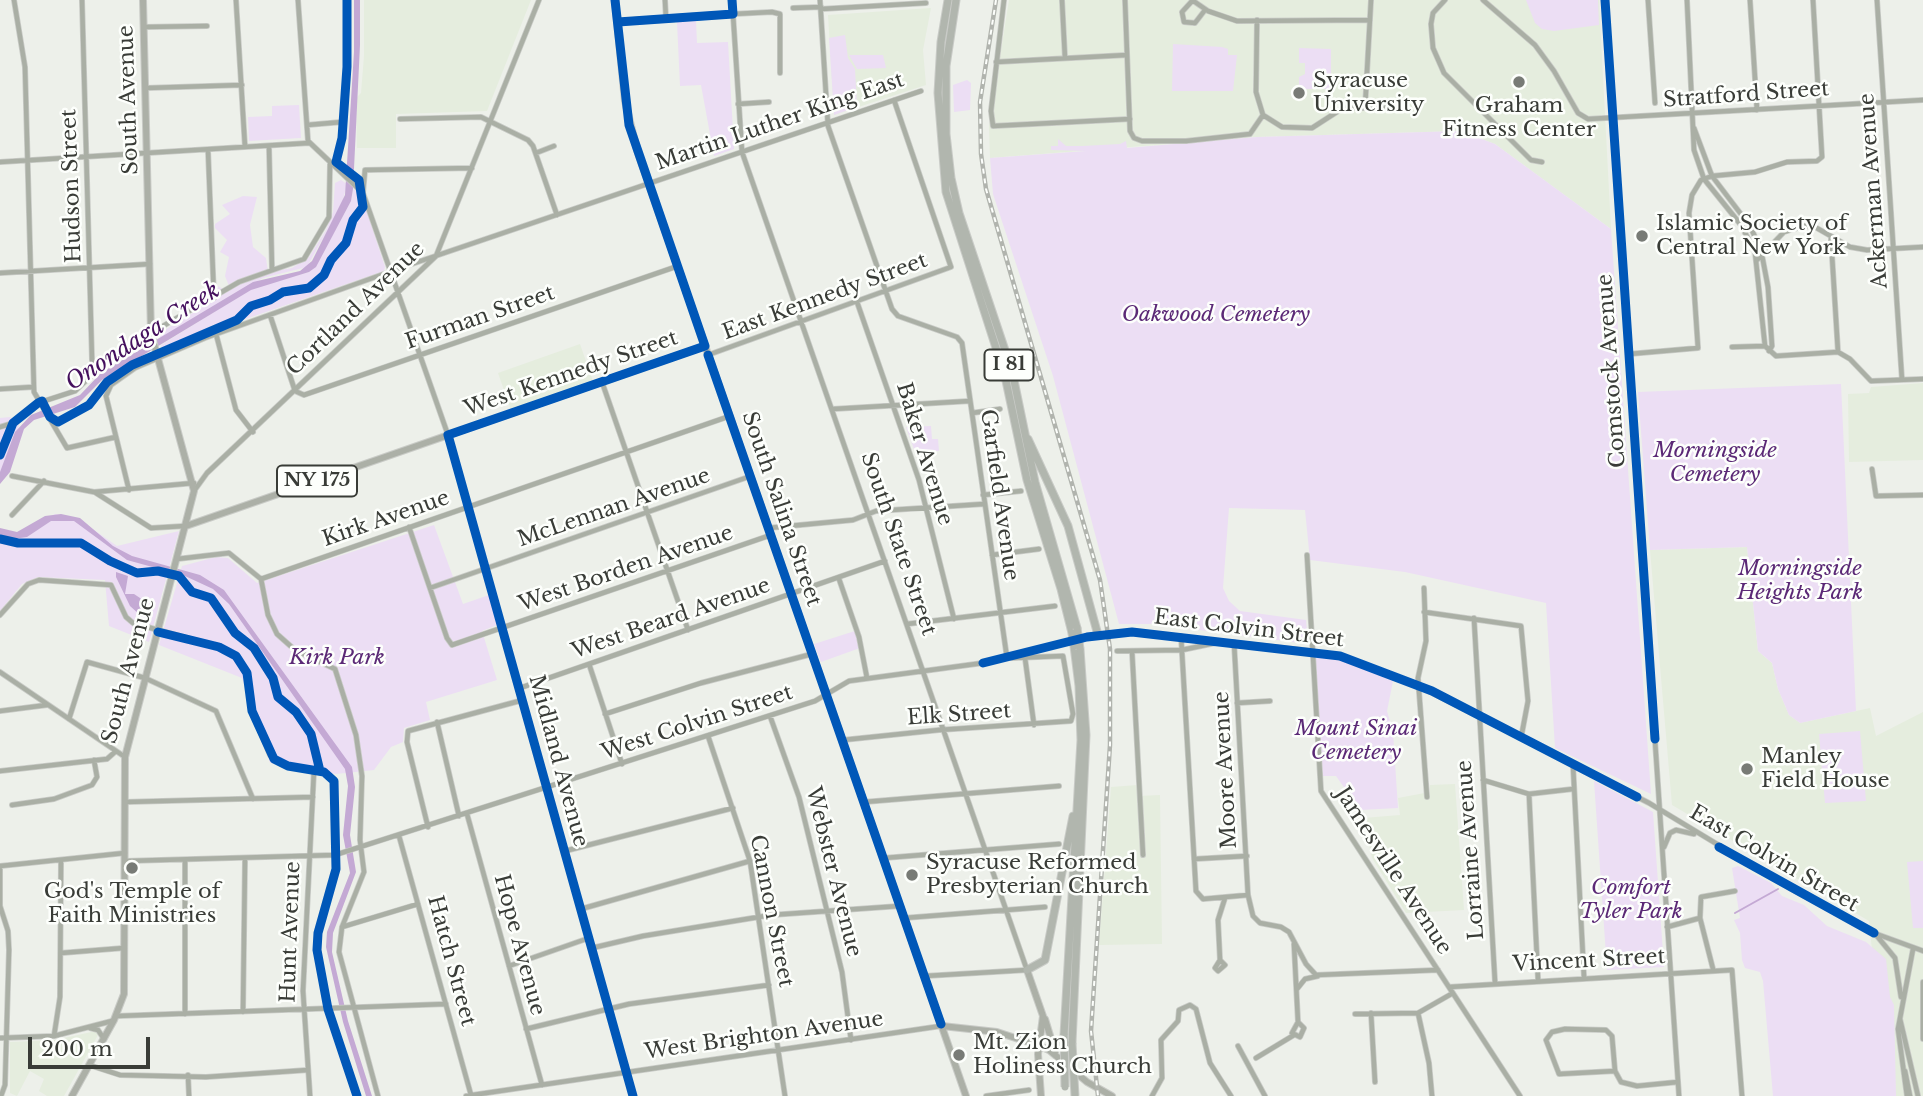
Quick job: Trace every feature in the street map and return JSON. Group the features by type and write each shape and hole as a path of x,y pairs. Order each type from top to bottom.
{"highway":[{"name":"I 81","path":"948,0 942,67 942,167 953,218 995,340 1027,480 1074,631"},
{"name":"I 81","path":"942,67 956,0"},
{"name":"I 81","path":"942,102 949,163 959,213 1012,371 1035,482 1077,648 1086,735 1072,1043 1075,1096"},
{"path":"1024,429 1068,526 1098,635"},
{"name":"I 81","path":"1066,1096 1064,1035 1081,719 1077,648"},
{"path":"1027,970 1041,964 1047,953 1068,847 1078,777"}],"main road":[{"name":"South Avenue","path":"72,1096 116,1018 124,994 125,757 186,526 193,487 152,335 143,0"},
{"name":"South Salina Street","path":"615,0 627,116 648,183 966,1096"},
{"name":"South State Street","path":"732,0 733,14"},
{"path":"618,22 733,14"},
{"name":"West Kennedy Street","path":"186,526 705,346"},
{"name":"South State Street","path":"1027,970 1042,1010 1044,1024 1038,1062 1041,1096"},
{"path":"1042,1010 1057,1056"},
{"path":"942,1026 997,1032 1040,1046 1057,1056 1087,1082 1112,1096"},
{"path":"1038,1062 1049,1050"}],"street":[{"path":"14,0 24,55 33,387 39,405 67,448 116,437 129,490"},
{"name":"Hudson Street","path":"82,0 92,360 96,371"},
{"path":"236,0 245,148"},
{"path":"0,162 309,143 298,0"},
{"name":"Cortland Avenue","path":"193,487 436,256 539,0"},
{"path":"665,0 666,19"},
{"path":"820,0 828,123 886,292"},
{"path":"1004,0 996,62 993,126 1130,119"},
{"path":"1062,0 1065,58"},
{"path":"1125,0 1132,135 1138,140 1186,141 1250,134 1263,115"},
{"path":"1205,10 1195,23 1184,22 1182,12 1192,0 1205,10 1228,19 1370,20"},
{"path":"1365,108 1371,0"},
{"path":"1445,0 1433,13 1431,24 1433,48 1444,74 1531,160 1542,162"},
{"name":"Stratford Street","path":"1483,0 1507,18 1544,56 1583,118 1613,120 1923,100"},
{"name":"Comstock Avenue","path":"1605,0 1679,1096"},
{"path":"1648,0 1655,103"},
{"path":"1686,0 1694,150 1704,178 1741,225 1757,260 1765,346 1769,352 1778,356 1838,352 1850,359 1871,382 1923,379"},
{"path":"1750,0 1757,110"},
{"path":"1629,354 1698,348 1689,213 1691,198 1698,183 1712,176 1755,172 1787,162 1820,159 1823,149 1813,0"},
{"name":"Ackerman Avenue","path":"1877,0 1902,380"},
{"path":"793,8 926,3"},
{"path":"733,14 780,14 780,73"},
{"name":"South State Street","path":"733,14 742,152 1027,970"},
{"path":"1257,20 1256,93 1263,115 1282,127 1312,128 1337,110 1395,107"},
{"path":"144,27 207,26"},
{"path":"996,62 1127,55"},
{"path":"146,88 242,85"},
{"name":"Martin Luther King East","path":"116,437 106,396 111,385 135,369 216,334 390,271 921,91"},
{"name":"East Kennedy Street","path":"708,355 951,266 894,100"},
{"path":"738,104 769,102"},
{"path":"400,120 481,117 527,139 536,153 557,215"},
{"path":"307,125 342,122"},
{"path":"1694,128 1712,176 1750,226 1763,255 1772,346 1769,352"},
{"name":"Midland Avenue","path":"309,143 363,193 448,435 633,1096"},
{"path":"269,146 272,269"},
{"path":"536,153 554,146"},
{"path":"208,149 214,298"},
{"path":"0,427 13,423 39,405 75,391 96,371 252,275 302,261 329,217 330,163"},
{"path":"363,193 365,170 472,169"},
{"path":"1757,260 1784,232 1797,227 1815,227 1850,247 1923,247"},
{"path":"1831,238 1838,352"},
{"path":"0,272 151,264"},
{"name":"Furman Street","path":"295,391 298,395 309,394 677,266"},
{"name":"Garfield Avenue","path":"886,292 892,309 898,316 959,338 1007,657"},
{"name":"Baker Avenue","path":"857,302 926,508 954,619"},
{"path":"270,315 295,391"},
{"path":"216,334 236,410 253,432"},
{"path":"1732,346 1765,346"},
{"path":"602,382 688,630"},
{"path":"0,389 33,387"},
{"path":"832,409 970,401"},
{"path":"972,413 1000,409"},
{"name":"Kirk Avenue","path":"261,579 730,416"},
{"path":"0,454 13,423"},
{"path":"1872,470 1876,496 1923,495"},
{"path":"12,476 94,492 193,487"},
{"name":"McLennan Avenue","path":"430,588 751,477"},
{"path":"12,515 45,481"},
{"path":"983,495 1021,491"},
{"name":"West Kennedy Street","path":"94,492 151,528 186,526"},
{"name":"West Borden Avenue","path":"430,588 451,644 668,571 770,532 853,520 869,514 984,504"},
{"path":"409,527 430,588"},
{"path":"992,555 1039,549"},
{"path":"176,562 229,554 261,579 268,615 277,634 295,650 345,672"},
{"name":"Jamesville Avenue","path":"1307,555 1321,791 1520,1096"},
{"name":"West Beard Avenue","path":"520,688 885,561"},
{"path":"839,579 859,637 867,678"},
{"path":"0,615 28,584 39,580 104,584 111,585 129,621 158,632"},
{"path":"1424,588 1426,641 1419,685 1427,797"},
{"path":"907,624 1055,606"},
{"path":"1424,612 1521,626 1528,701 1520,738"},
{"name":"Lorraine Avenue","path":"1474,618 1495,982"},
{"name":"Hunt Avenue","path":"158,632 219,647 236,656 247,673 253,711 270,754 281,764 314,769 303,1010 310,1096"},
{"name":"East Colvin Street","path":"826,694 844,684 867,678 1007,657 1098,635 1132,632 1312,651 1355,661 1419,685 1659,810 1874,933 1923,951"},
{"path":"1181,636 1194,859 1199,896 1225,898 1248,895 1250,910 1257,920 1284,928 1294,940 1306,964 1319,976"},
{"name":"East Colvin Street","path":"1117,651 1182,650 1224,641"},
{"name":"Moore Avenue","path":"1234,642 1248,895"},
{"path":"1036,648 1037,657"},
{"path":"1132,651 1143,855"},
{"path":"605,714 701,683 812,654"},
{"name":"Elk Street","path":"842,740 1072,720 1063,656 1037,657"},
{"name":"East Colvin Street","path":"1007,657 1037,657"},
{"path":"1025,658 1034,725"},
{"path":"69,719 87,662 145,678 216,711 253,799"},
{"path":"589,664 622,764"},
{"path":"335,669 350,711 362,768 363,876 342,927 339,952 351,1008 378,1096"},
{"path":"0,672 125,757"},
{"name":"West Colvin Street","path":"0,866 126,857 185,860 310,858 344,852 770,716 826,694"},
{"path":"428,827 407,742 408,731 523,700"},
{"path":"1237,703 1270,701"},
{"path":"0,711 48,705"},
{"name":"Webster Avenue","path":"770,716 799,797 844,984 851,1040"},
{"path":"437,722 460,817"},
{"name":"Cannon Street","path":"708,736 750,861 785,1096"},
{"path":"0,771 112,758 116,751"},
{"path":"12,805 54,799 92,785 97,777 94,760"},
{"path":"1573,765 1584,977"},
{"path":"1483,780 1529,794 1574,789"},
{"path":"864,802 1059,786"},
{"path":"1529,794 1538,979"},
{"path":"125,802 313,797"},
{"path":"565,851 733,808"},
{"name":"Hope Avenue","path":"467,814 542,1085"},
{"path":"1662,851 1667,838 1676,830 1699,835"},
{"name":"Hatch Street","path":"399,836 469,1096"},
{"path":"883,858 1059,844"},
{"path":"1194,859 1247,856"},
{"path":"243,1012 244,859"},
{"path":"54,1037 60,997 61,860"},
{"path":"185,860 185,1014"},
{"path":"581,909 750,861"},
{"path":"0,866 0,906 9,940 4,1095"},
{"path":"1713,969 1700,918 1702,895 1717,896 1735,891"},
{"path":"1220,960 1219,920 1225,898"},
{"path":"342,927 418,904"},
{"path":"592,948 759,917 900,906"},
{"path":"904,918 1045,907"},
{"path":"1667,927 1700,918"},
{"path":"1874,933 1895,958 1901,979 1901,1006"},
{"path":"509,966 589,938"},
{"path":"1294,940 1297,1022 1292,1028 1294,1035"},
{"path":"61,953 125,948"},
{"path":"1913,949 1899,1015 1898,1042 1908,1093 1916,1088"},
{"path":"925,976 1027,970"},
{"path":"1296,989 1305,979 1319,976 1438,970"},
{"name":"Vincent Street","path":"1449,986 1670,971 1732,970 1742,1096"},
{"path":"1922,1036 1923,982"},
{"path":"526,1029 609,1008 769,985"},
{"path":"1355,1014 1418,1013 1453,993"},
{"path":"0,1038 54,1037 116,1018 446,1004"},
{"path":"1152,1096 1163,1078 1161,1041 1178,1021 1179,1010 1190,1005 1196,1009 1210,1063 1231,1096"},
{"path":"1371,1013 1375,1082"},
{"path":"1418,1013 1429,1063 1432,1096"},
{"path":"1899,1015 1918,1096"},
{"path":"1256,1058 1294,1035 1300,1037 1304,1032 1302,1024 1297,1022"},
{"name":"West Brighton Avenue","path":"469,1096 942,1026"},
{"path":"1615,1071 1559,1074 1546,1040 1552,1032 1578,1027 1606,1030 1612,1036 1615,1071 1625,1084 1678,1082"},
{"path":"89,1028 98,1030 104,1039"},
{"path":"1238,1046 1264,1094"},
{"path":"89,1065 120,1075 206,1077 308,1070"},
{"path":"188,1075 189,1096"},
{"path":"986,1096 1029,1090"}],"shaded area":[{"path":"354,0 360,0 360,45 353,189 351,201 316,267 309,272 251,290 102,380 75,407 34,420 24,429 10,472 0,484 0,472 15,432 31,415 80,395 101,373 253,282 300,271 312,261 345,195 354,52"},
{"path":"364,0 531,0 487,111 396,114 396,148 357,148 356,98 361,93"},
{"name":"Syracuse University","path":"1009,0 1599,0 1611,229 1495,144 1460,131 1257,137 990,158 989,126"},
{"path":"931,8 923,50 926,85 834,115 828,15"},
{"path":"580,344 593,381 511,410 498,373"},
{"path":"1923,383 1923,460 1849,462 1848,394 1869,393 1871,387"},
{"path":"61,514 80,518 113,546 132,556 200,575 224,590 352,767 355,787 350,835 356,872 333,933 332,952 348,1021 372,1096 366,1096 343,1022 326,947 327,932 350,873 343,835 348,786 345,769 229,604 213,589 185,576 127,560 74,521 51,521 27,537 13,539 0,535 0,528 17,532 45,516"},
{"path":"1747,547 1758,651 1772,663 1778,689 1789,715 1800,723 1870,708 1876,736 1923,712 1923,1096 1887,1096 1869,921 1672,805 1650,550"},
{"path":"116,572 128,576 125,594 134,594 146,602 149,606 146,614 140,615 130,606 116,577"},
{"path":"1455,784 1464,910 1406,913 1372,858 1363,818 1400,815 1398,798 1430,792 1430,785"},
{"path":"1137,785 1138,796 1160,795 1162,944 1099,945 1111,787"},
{"path":"96,1031 98,1035 64,1096 47,1096 39,1091 44,1079 30,1071 17,1096 10,1093 10,1042 55,1040"}],"green space":[{"path":"1526,0 1598,0 1599,25 1554,31 1542,29 1535,23"},
{"path":"696,21 697,43 728,42 734,149 714,156 701,85 680,86 677,22"},
{"path":"845,35 848,58 855,69 857,107 834,115 829,38"},
{"path":"1173,44 1222,47 1228,49 1228,55 1237,55 1233,91 1172,91"},
{"path":"1299,48 1331,49 1331,89 1299,89 1299,77 1305,74 1305,63 1299,63"},
{"path":"849,55 883,55 886,68 857,69"},
{"path":"967,80 971,83 970,110 954,112 953,85"},
{"path":"299,105 301,138 249,141 248,117 272,116 272,106"},
{"name":"Oakwood Cemetery","path":"1460,131 1495,144 1611,229 1651,794 1555,748 1546,603 1405,572 1310,560 1305,510 1229,508 1223,588 1229,601 1240,611 1306,620 1308,644 1154,624 1119,624 1053,376 993,194 990,158 1086,151 1051,150 1051,146 1058,146 1058,139 1066,146 1120,144 1126,141 1127,148 1257,137"},
{"path":"341,180 347,184 342,204 307,267 263,278 160,339 158,334 216,299 218,286 223,289 229,286 225,276 229,257 220,252 227,240 215,228 215,224 230,214 222,205 243,196 257,197 250,225 253,247 266,258 268,272 292,268 309,257 326,230 333,212 335,183"},
{"path":"353,189 358,192 366,209 384,271 217,329 215,324 162,350 161,345 251,289 309,272 315,267 351,201"},
{"path":"1841,384 1856,711 1800,723 1789,715 1778,689 1772,663 1758,651 1747,547 1650,550 1638,392"},
{"path":"10,417 19,425 12,457 0,478 0,418"},
{"path":"931,426 932,439 938,439 939,451 915,452 906,427"},
{"path":"55,514 77,518 117,546 179,531 149,642 109,626 105,580 38,577 22,584 0,611 0,531 13,536"},
{"name":"Kirk Park","path":"434,525 463,604 489,595 497,625 482,631 497,680 426,702 430,720 404,728 403,742 391,747 374,770 336,774 270,763 242,678 159,645 182,566 216,557 228,558 257,583"},
{"path":"855,631 860,648 821,662 814,644"},
{"name":"Mount Sinai Cemetery","path":"1315,655 1340,659 1393,681 1387,711 1393,732 1398,808 1360,810 1336,776 1322,776"},
{"path":"1860,731 1866,801 1825,803 1819,734"},
{"name":"Comfort Tyler Park","path":"1594,781 1653,812 1664,967 1607,970"},
{"path":"1923,861 1923,928 1913,928 1907,862"},
{"path":"1738,866 1771,883 1782,896 1804,905 1827,926 1866,942 1886,959 1890,997 1894,1005 1896,1096 1773,1096 1763,981 1760,972 1745,968 1740,933 1734,920 1740,918 1732,868"}],"waterway":[{"path":"1735,913 1778,889"}],"railway":[{"path":"996,0 980,102 981,154 986,189 1100,580 1110,649 1110,745 1091,1031 1098,1096"}],"cycle path":[{"path":"0,455 13,423 38,403 42,401 50,417 58,422 89,405 107,382 132,365 237,320 251,306 270,300 283,292 309,288 324,275 331,260 346,243 353,220 363,207 359,180 336,162 342,138 347,67 347,0"},
{"path":"615,0 629,125 705,346 448,435 633,1096"},
{"path":"618,22 733,14 732,0"},
{"path":"1605,0 1655,739"},
{"path":"708,355 941,1024"},
{"path":"0,539 18,543 81,543 110,561 137,573 158,571 179,576 192,592 211,598 235,633 254,648 273,678 278,697 296,712 311,734 320,771"},
{"path":"158,632 219,647 236,656 247,673 252,711 274,759 288,766 324,772 334,781 336,869 318,933 317,950 328,1009 357,1096"},
{"path":"983,663 1087,637 1132,632 1340,656 1432,691 1637,797"},
{"path":"1719,847 1874,933"}],"place":[{"name":"Graham Fitness Center","path":"1519,82"},
{"name":"Syracuse University","path":"1299,93"},
{"name":"Islamic Society of Central New York","path":"1642,236"},
{"name":"Manley Field House","path":"1747,769"},
{"name":"God's Temple of Faith Ministries","path":"132,868"},
{"name":"Syracuse Reformed Presbyterian Church","path":"912,875"},
{"name":"Mt. Zion Holiness Church","path":"959,1055"}],"water label":[{"name":"Onondaga Creek","path":"143,337"}],"park label":[{"name":"Morningside Cemetery","path":"1715,463"},
{"name":"Morningside Heights Park","path":"1800,581"}]}
